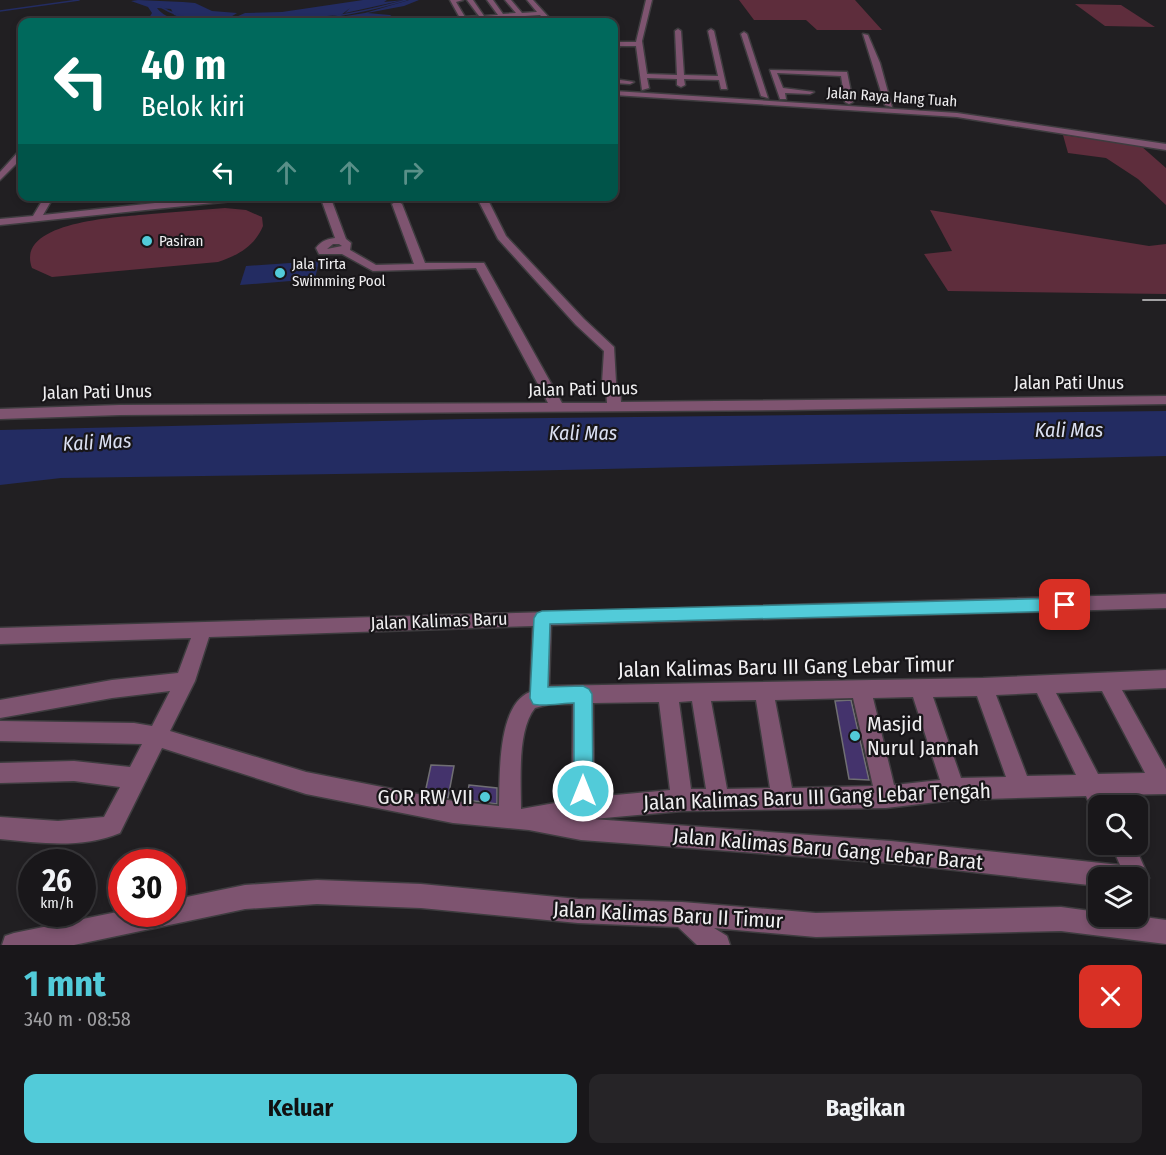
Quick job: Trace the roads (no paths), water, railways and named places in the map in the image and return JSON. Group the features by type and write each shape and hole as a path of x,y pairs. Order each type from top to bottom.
{"street":[{"path":"460,0 452,1 462,18"},
{"path":"470,0 483,18"},
{"path":"490,0 502,16"},
{"path":"508,0 524,18"},
{"path":"530,0 546,18"},
{"path":"645,88 639,43 650,0"},
{"path":"493,18 541,13"},
{"path":"678,31 681,91"},
{"path":"711,31 725,94"},
{"path":"744,34 765,96"},
{"path":"865,35 877,63 889,105"},
{"path":"618,41 639,43"},
{"path":"618,44 639,43"},
{"path":"810,92 781,94 772,71 844,74 849,102"},
{"path":"644,76 722,78"},
{"name":"Jalan Raya Hang Tuah","path":"620,83 681,91 765,96 781,94 849,102 959,109 1166,140"},
{"name":"Jalan Raya Hang Tuah","path":"618,93 957,115 1166,147"},
{"path":"0,177 18,157"},
{"path":"36,219 47,201"},
{"path":"0,222 201,201"},
{"path":"327,201 341,246 373,268 480,265 556,407"},
{"path":"484,201 502,237 580,322 610,350 609,383 613,388 607,406"},
{"path":"397,204 420,265"},
{"name":"Jalan Pati Unus","path":"0,414 120,410 787,406 1166,400"},
{"name":"Jalan Kalimas Baru","path":"0,636 202,628 1166,601"},
{"path":"518,819 514,733 520,710 528,702 539,698 542,618"},
{"path":"0,828 65,832 103,830 114,822 185,681 202,628"},
{"name":"Jalan Kalimas Baru III Gang Lebar Timur","path":"539,698 550,695 983,687 1166,679"},
{"path":"0,709 112,689 185,681"},
{"path":"1108,682 1164,783"},
{"path":"1042,684 1097,795"},
{"path":"983,687 1021,788"},
{"path":"920,688 954,789"},
{"path":"861,689 886,797"},
{"path":"764,691 783,799"},
{"path":"700,692 719,801"},
{"path":"668,693 682,800"},
{"path":"583,694 583,809"},
{"name":"Jalan Kalimas Baru III Gang Lebar Tengah","path":"0,731 134,733 156,736 306,783 453,812 518,819 583,809 682,800 886,797 954,789 1021,788 1088,795"},
{"path":"0,773 74,771 136,778"},
{"name":"Jalan Kalimas Baru III Gang Lebar Tengah","path":"1102,795 1164,783"},
{"name":"Jalan Kalimas Baru Gang Lebar Barat","path":"518,819 582,830 891,852 1088,873"},
{"name":"Jalan Kalimas Baru II Timur","path":"186,909 245,897 316,892 421,896 578,911 682,914 816,925 1060,919 1166,932"},
{"path":"682,914 710,941 718,945"},
{"path":"14,945 108,926"}],"water":[{"path":"363,0 387,0 384,2 404,0 345,13 350,8 341,15 300,18 234,18 245,13 282,12"},
{"path":"409,0 419,0 404,6 367,13 390,15 394,18 332,18 365,13"},
{"path":"131,1 195,3 212,11 237,13 226,18 185,18 174,15 171,9 157,8 161,13 173,18 149,18 152,13 148,7"},
{"name":"Jala Tirta Swimming Pool","path":"319,261 315,279 240,285 246,266"},
{"name":"Kali Mas","path":"1166,411 1166,456 470,472 61,478 0,485 0,430 466,419"}],"waterway":[{"path":"0,11 79,0"},
{"path":"322,18 406,0"},
{"path":"161,7 190,18"}],"railway":[{"path":"1143,300 1166,300"}],"place":[{"name":"Pasiran","path":"147,241"},
{"name":"Jala Tirta Swimming Pool","path":"280,273"},
{"name":"Masjid Nurul Jannah","path":"855,736"},
{"name":"GOR RW VII","path":"485,797"}]}
